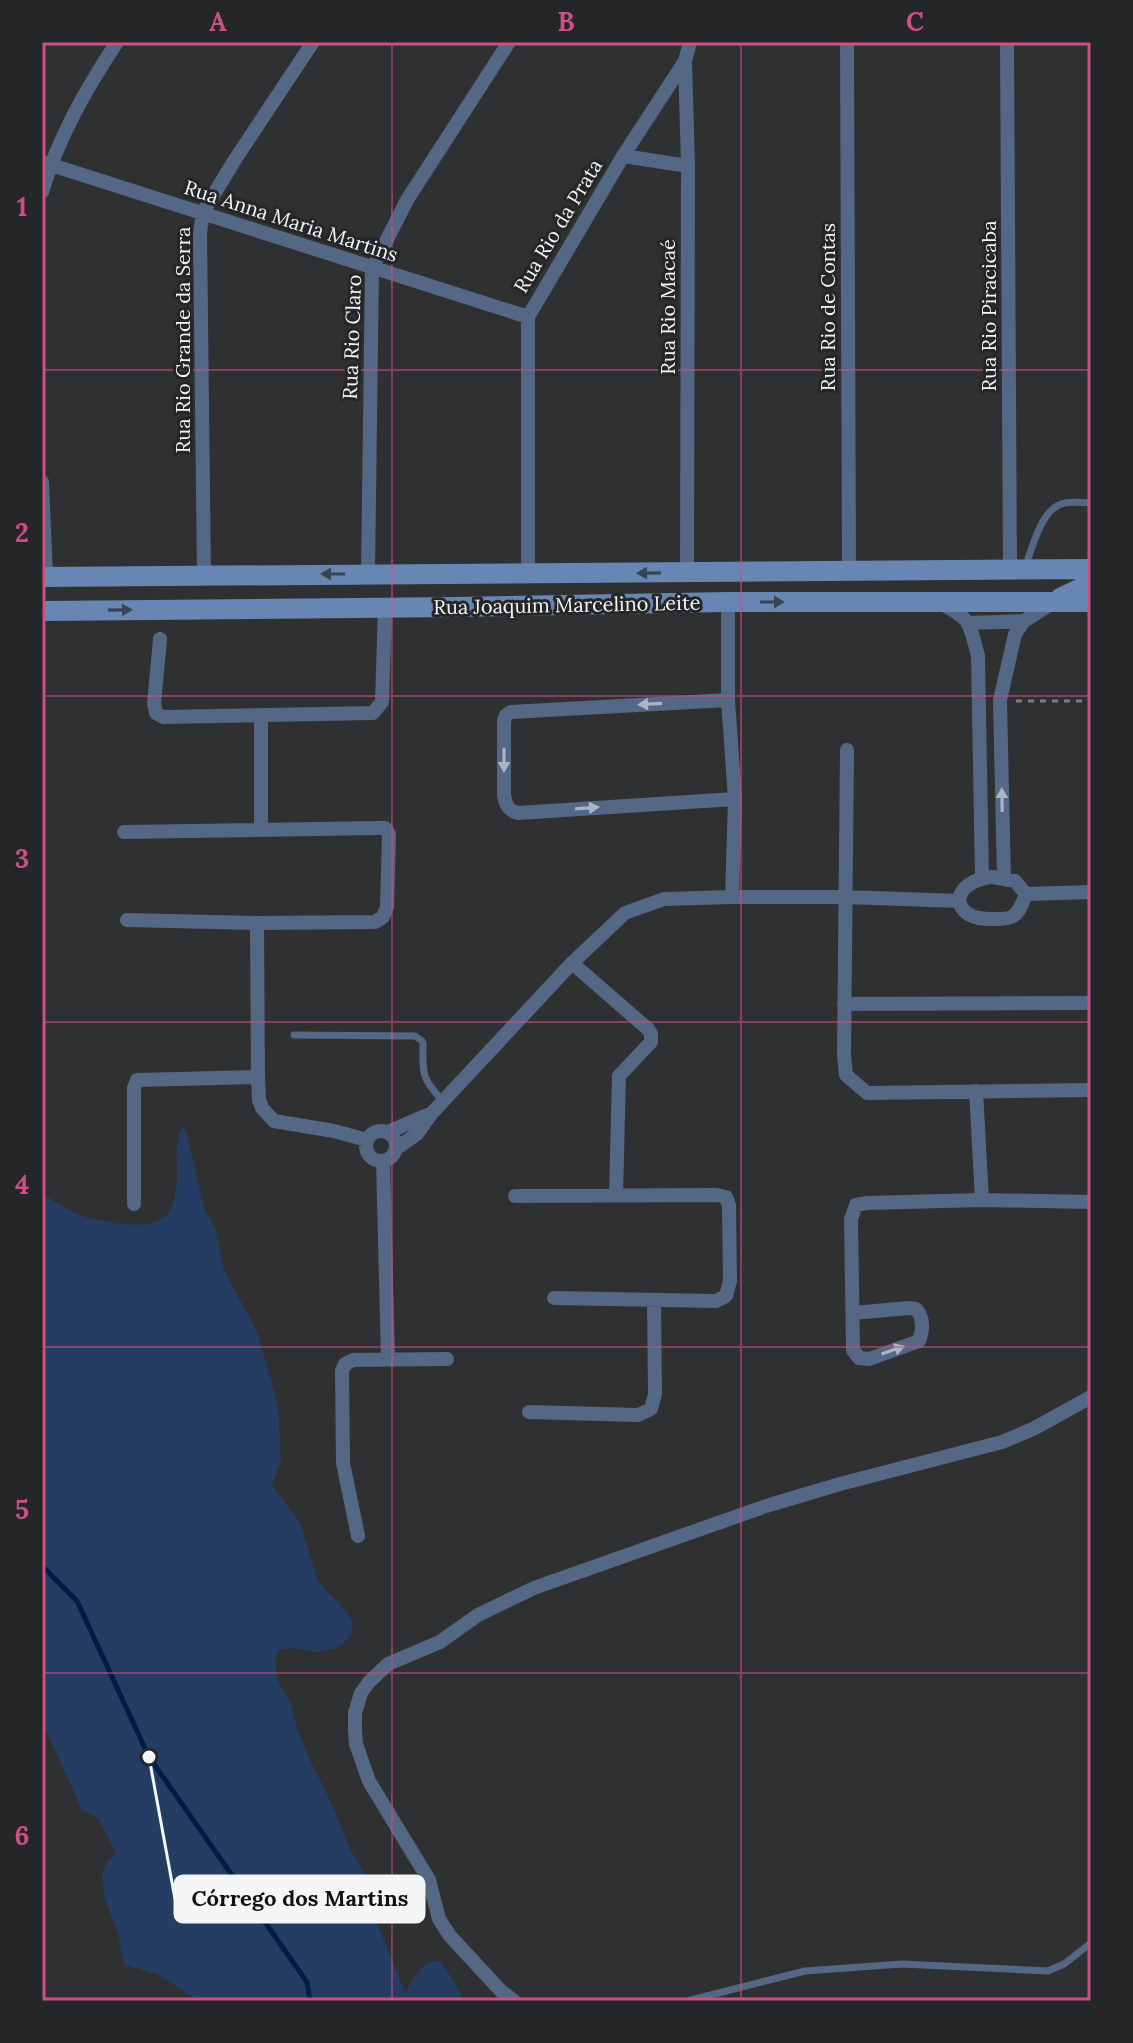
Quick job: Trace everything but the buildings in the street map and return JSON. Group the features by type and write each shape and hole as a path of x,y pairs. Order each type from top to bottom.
{"main road":[{"name":"Rua Joaquim Marcelino Leite","path":"43,581 204,575 1091,569"},
{"path":"831,602 830,592 834,584 843,581 939,581 975,571"},
{"path":"455,574 451,591 456,607"},
{"path":"407,607 421,597 423,588 409,575"},
{"path":"1053,602 1083,587 1091,587"},
{"name":"Rua Joaquim Marcelino Leite","path":"42,611 728,602 1091,602"}],"street":[{"path":"42,192 46,163 117,42"},
{"name":"Rua Rio Grande da Serra","path":"204,575 200,233 203,212 313,42"},
{"name":"Rua Rio Claro","path":"368,574 372,269 407,200 509,42"},
{"name":"Rua Rio Macaé","path":"687,572 688,166 685,61 690,42"},
{"name":"Rua Rio de Contas","path":"847,42 849,572"},
{"name":"Rua Rio Piracicaba","path":"1007,42 1017,570"},
{"name":"Rua Rio da Prata","path":"528,574 528,317 623,156 685,61"},
{"path":"623,156 688,166"},
{"name":"Rua Anna Maria Martins","path":"46,163 528,317"},
{"path":"42,482 43,581"},
{"path":"934,601 958,612 969,623 978,656 982,878"},
{"path":"728,602 728,700 735,799 732,897"},
{"path":"1004,878 1000,700 1015,634 1024,621 1053,602"},
{"path":"160,639 154,704 156,713 163,717 373,713 382,702 385,607"},
{"path":"969,623 1024,621"},
{"path":"728,700 511,712 504,721 504,795 505,804 518,813 735,799"},
{"path":"261,716 261,830"},
{"path":"847,750 846,1075 867,1093 1091,1090"},
{"path":"124,832 385,828 389,834 387,907 383,917 375,922 127,920"},
{"path":"982,878 1015,881 1026,894 1017,913 1011,918 978,919 961,910 959,901 965,888 982,878"},
{"path":"1026,894 1091,892"},
{"path":"257,923 258,1077 262,1108 274,1121 334,1131 367,1145 372,1159 383,1161 392,1157 397,1148 417,1134 432,1113 572,963 625,913 664,899 845,897 959,901"},
{"path":"572,963 651,1034 651,1042 619,1076 616,1195"},
{"path":"844,1004 1091,1003"},
{"path":"134,1204 134,1088 137,1080 258,1077"},
{"path":"976,1091 982,1200"},
{"path":"367,1145 374,1132 388,1132 432,1113"},
{"path":"388,1132 395,1139 397,1148"},
{"path":"383,1161 388,1359"},
{"path":"515,1196 726,1197 729,1205 730,1281 726,1296 716,1301 554,1298"},
{"path":"853,1313 916,1309 922,1333 919,1341 869,1359 859,1358 853,1350 851,1219 856,1205 982,1200 1091,1202"},
{"path":"529,1412 638,1415 651,1409 655,1394 654,1301"},
{"path":"358,1536 343,1463 342,1371 345,1364 353,1360 447,1359"},
{"path":"514,2001 450,1936 439,1919 429,1880 369,1781 359,1754 355,1728 355,1713 361,1693 369,1682 388,1664 440,1642 478,1615 534,1588 766,1506 1002,1442 1091,1397"}],"lane":[{"path":"1017,570 1045,514 1066,502 1091,503"},
{"path":"294,1035 415,1036 423,1043 423,1075 443,1102"},
{"path":"687,2001 805,1971 902,1964 1048,1971 1064,1964 1091,1943"}],"path":[{"path":"1000,700 1091,701"}],"shaded area":[{"path":"183,1127 204,1208 216,1230 224,1270 257,1332 278,1406 281,1461 272,1485 300,1523 318,1582 348,1614 353,1624 351,1636 337,1648 319,1652 292,1648 278,1651 275,1662 279,1683 291,1703 298,1732 349,1847 368,1880 375,1902 376,1921 405,1992 429,1961 441,1962 464,2001 198,2001 159,1975 124,1964 118,1933 105,1899 102,1875 106,1863 116,1853 98,1818 82,1810 42,1727 42,1194 75,1213 101,1221 140,1224 162,1219 171,1209 174,1197 177,1147"}],"waterway":[{"path":"42,1566 77,1601 149,1757 307,1982 310,2001"}],"place":[{"name":"Córrego dos Martins","path":"149,1757"}]}
